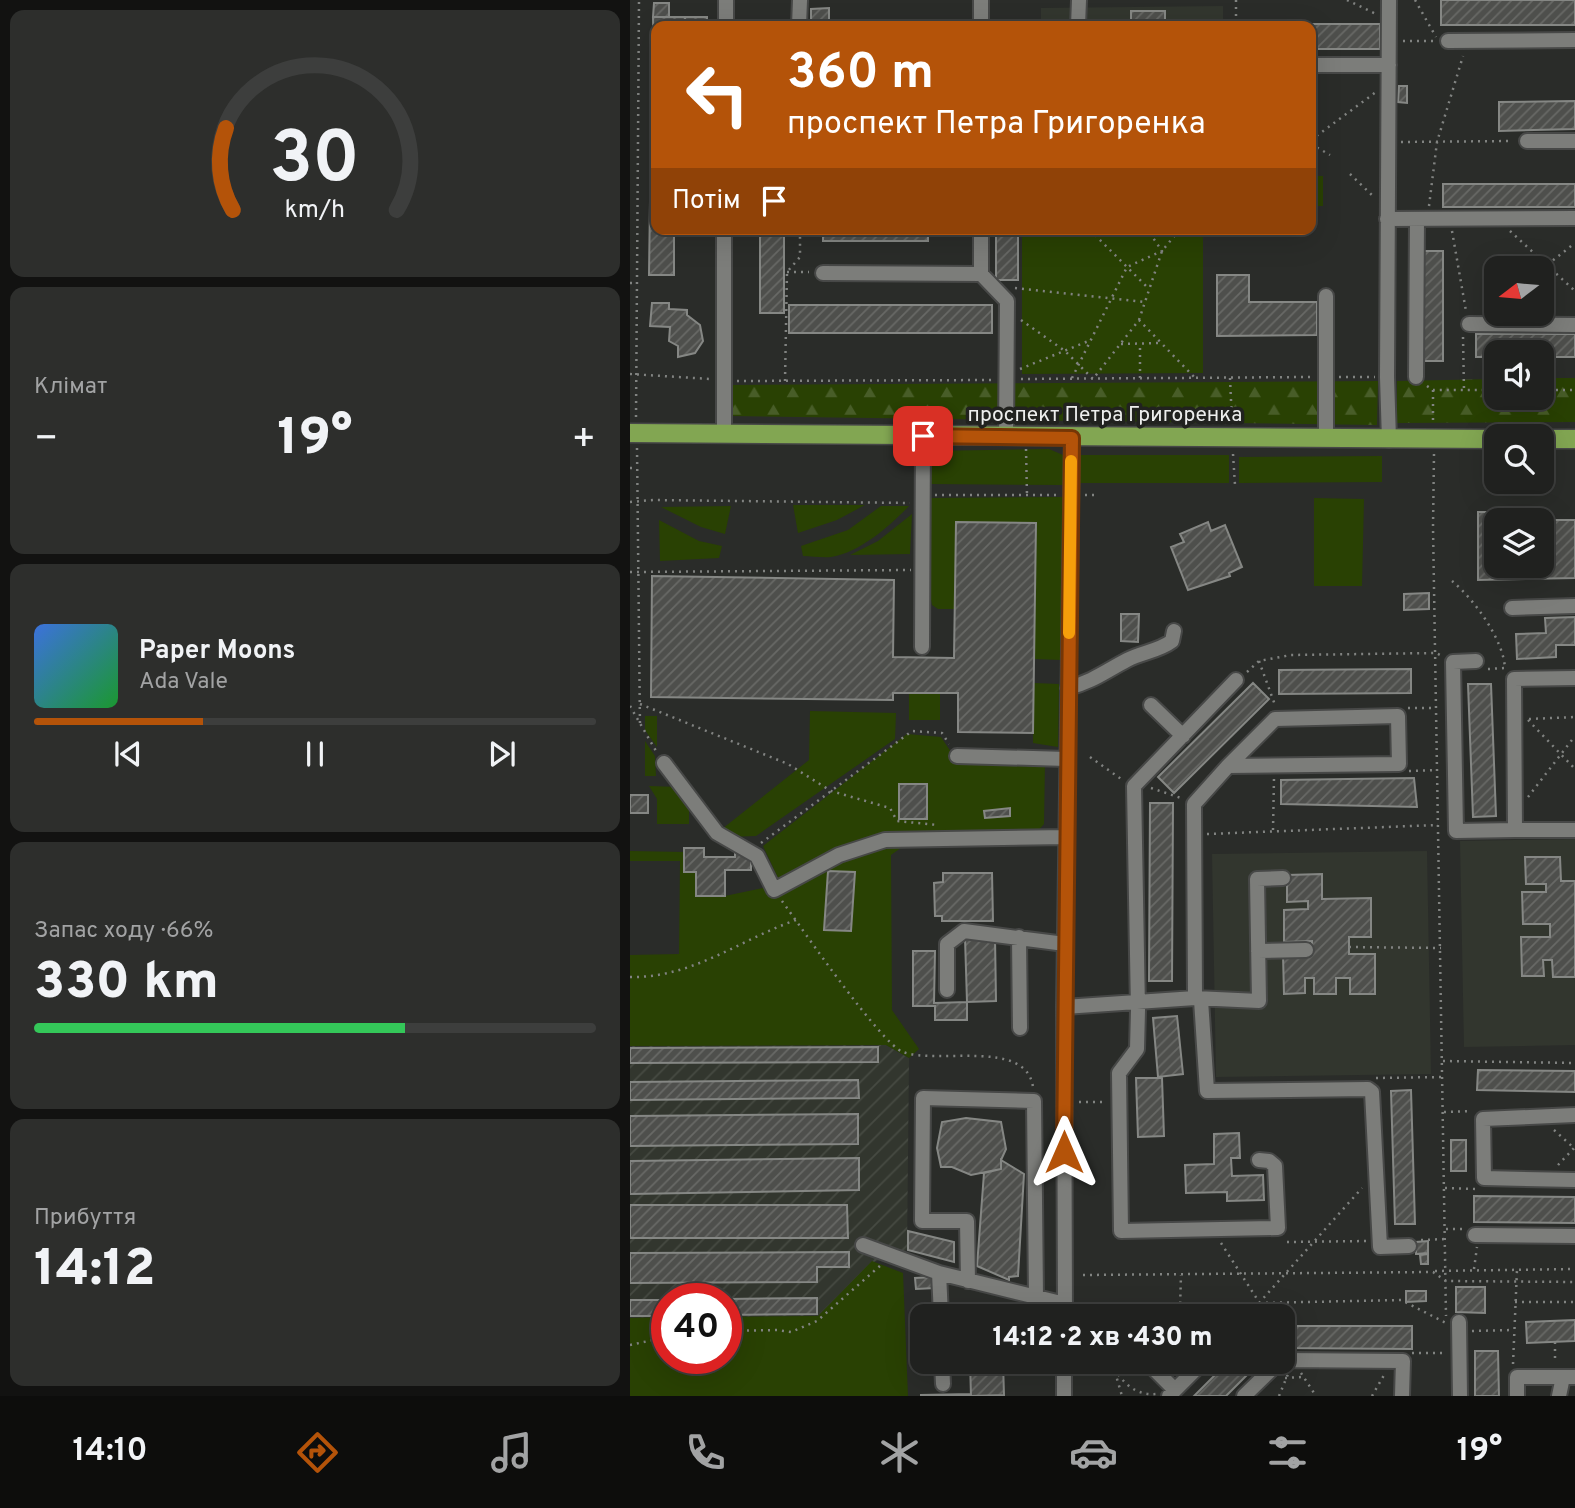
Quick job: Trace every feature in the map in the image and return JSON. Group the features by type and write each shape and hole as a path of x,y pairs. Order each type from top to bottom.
{"main road":[{"name":"проспект Петра Григоренка","path":"633,433 1484,439"},
{"path":"1554,439 1575,439"}],"street":[{"path":"726,0 726,21"},
{"path":"799,21 800,0"},
{"path":"981,0 981,21"},
{"path":"1079,0 1079,21"},
{"path":"1389,0 1388,142 1383,163 1387,215 1389,440"},
{"path":"1448,41 1575,40"},
{"path":"1316,65 1389,65"},
{"path":"1527,141 1575,141"},
{"path":"1387,215 1422,220 1575,218"},
{"path":"1416,377 1422,220"},
{"path":"724,235 724,435"},
{"path":"981,235 981,274"},
{"path":"823,272 981,274 1007,301 1006,437"},
{"path":"1325,296 1326,439"},
{"path":"1469,324 1575,325"},
{"path":"922,647 923,436"},
{"path":"1065,1304 1064,1007 1072,438"},
{"path":"1512,608 1575,606"},
{"path":"1068,688 1091,682 1127,660 1164,648 1172,640 1174,631"},
{"path":"1476,661 1453,662 1456,831 1575,830"},
{"path":"1515,831 1514,679 1575,678"},
{"path":"1236,680 1134,786 1138,1002 1136,1049 1119,1073 1121,1231 1278,1228 1275,1166 1269,1161 1259,1160"},
{"path":"1151,705 1183,736"},
{"path":"1228,766 1399,764 1398,716 1275,719 1228,766 1194,804 1193,835 1198,999 1208,1091 1368,1089 1374,1099 1380,1247 1410,1243"},
{"path":"957,756 1067,759"},
{"path":"664,763 717,833 757,856 774,890 839,855 885,840 1066,837"},
{"path":"1064,1007 1198,999 1259,1001 1257,879 1283,878"},
{"path":"947,990 947,944 964,931 1019,937 1044,944 1065,944"},
{"path":"1019,937 1020,1028"},
{"path":"1258,951 1306,950"},
{"path":"968,1281 967,1221 922,1221 923,1098 1034,1101 1036,1297"},
{"path":"1575,1115 1483,1118 1484,1178 1575,1180"},
{"path":"1475,1235 1575,1236"},
{"path":"863,1245 939,1273 1036,1297 1052,1304"},
{"path":"939,1273 940,1304"},
{"path":"1453,1323 1460,1396"},
{"path":"1295,1363 1403,1361 1402,1396"},
{"path":"943,1374 943,1384"},
{"path":"1064,1374 1064,1396"},
{"path":"1155,1374 1168,1393 1189,1374"},
{"path":"1244,1396 1271,1374"},
{"path":"1517,1396 1517,1377 1564,1377 1559,1396"}],"path":[{"path":"639,0 639,207 633,433 638,501 640,727"},
{"path":"1236,0 1236,21"},
{"path":"1347,0 1389,20"},
{"path":"1389,41 1438,41 1415,0"},
{"path":"1422,220 1437,142 1468,41"},
{"path":"630,46 638,46"},
{"path":"1316,138 1388,83"},
{"path":"1388,142 1527,141"},
{"path":"1316,146 1329,155"},
{"path":"630,155 639,155"},
{"path":"1350,174 1387,215"},
{"path":"630,207 639,207"},
{"path":"1450,219 1469,324 1462,340 1464,390"},
{"path":"1497,219 1537,256"},
{"path":"785,381 788,272 800,257 800,235"},
{"path":"1095,235 1149,289"},
{"path":"1151,235 1163,251"},
{"path":"1093,379 1139,320 1163,251 1175,235"},
{"path":"1554,260 1575,243"},
{"path":"1072,379 1127,268 1163,251"},
{"path":"1554,271 1575,290"},
{"path":"788,272 823,272"},
{"path":"630,284 637,283"},
{"path":"993,286 1144,302"},
{"path":"1007,310 1065,351 1093,379"},
{"path":"1139,320 1195,378"},
{"path":"1007,377 1091,340"},
{"path":"1121,344 1161,342"},
{"path":"1140,343 1140,379"},
{"path":"630,374 785,381 1007,377 1387,377"},
{"path":"1416,377 1433,390 1484,390"},
{"path":"1554,390 1575,390"},
{"path":"1026,448 1027,495"},
{"path":"630,468 637,468"},
{"path":"1434,482 1446,1281 1453,1323 1446,1333"},
{"path":"630,502 914,503 923,495 1052,495"},
{"path":"630,572 914,570"},
{"path":"1452,581 1462,590 1493,634 1505,658 1505,681"},
{"path":"1236,680 1259,661 1291,654 1436,653 1453,662"},
{"path":"1259,661 1277,711"},
{"path":"640,704 789,764 831,790 890,808 897,821 932,823 943,827"},
{"path":"630,706 640,727 664,763"},
{"path":"1396,709 1436,708"},
{"path":"1519,720 1575,717"},
{"path":"1528,719 1575,769"},
{"path":"751,851 912,731 942,733 957,756"},
{"path":"1528,797 1575,736"},
{"path":"1090,757 1124,781"},
{"path":"1396,771 1437,770"},
{"path":"1273,831 1274,774"},
{"path":"1193,835 1438,824"},
{"path":"774,890 878,1029 897,1049 916,1055 1009,1059 1026,1070 1033,1082 1034,1101"},
{"path":"630,977 679,972 722,955 759,933 796,920"},
{"path":"1349,947 1441,948"},
{"path":"1443,1061 1575,1063"},
{"path":"1085,1102 1108,1102"},
{"path":"1545,1123 1575,1148 1546,1179"},
{"path":"1261,1304 1377,1171"},
{"path":"1410,1243 1446,1239"},
{"path":"1287,1242 1380,1240"},
{"path":"742,1330 777,1329 791,1332 817,1321 893,1256"},
{"path":"1517,1269 1512,1377 1517,1377"},
{"path":"1083,1275 1575,1269"},
{"path":"1433,1272 1446,1281 1575,1282"},
{"path":"1180,1304 1181,1274"},
{"path":"1243,1274 1252,1304"},
{"path":"1295,1309 1401,1300 1453,1323"},
{"path":"1516,1302 1575,1302"},
{"path":"1472,1331 1514,1330"},
{"path":"630,1345 651,1341"},
{"path":"1555,1342 1564,1377"},
{"path":"1446,1343 1446,1353"},
{"path":"1299,1367 1313,1396"},
{"path":"1372,1396 1381,1376 1388,1372"},
{"path":"1116,1374 1122,1396"},
{"path":"1121,1374 1131,1388 1150,1395 1168,1393"},
{"path":"1279,1396 1285,1374"},
{"path":"1285,1378 1302,1377"}],"shaded area":[{"path":"1223,6 1223,21 1041,21 1041,8"},
{"path":"1575,839 1575,1045 1464,1047 1460,841"},
{"path":"1427,851 1431,1074 1216,1077 1212,854"},
{"path":"886,1045 909,1058 907,1250 874,1262 818,1316 742,1317 742,1283 651,1283 651,1317 630,1318 630,1046"}],"green space":[{"path":"1316,176 1323,176 1323,206 1316,206"},
{"path":"1022,235 1203,235 1203,373 1022,374"},
{"path":"1554,378 1575,378 1575,422 1397,423 1397,381 1484,379 1484,410 1554,410"},
{"path":"1378,381 1377,425 730,416 729,385"},
{"path":"1049,449 1063,455 1063,485 929,484 929,451"},
{"path":"1080,455 1229,455 1229,483 1080,483"},
{"path":"1382,456 1382,482 1239,483 1239,457"},
{"path":"1064,497 1061,660 1034,659 955,609 938,609 932,605 928,585 929,498"},
{"path":"1314,498 1364,499 1362,586 1314,586"},
{"path":"793,505 865,505 837,520 798,533"},
{"path":"731,506 725,534 701,527 661,507"},
{"path":"881,506 909,506 883,530 852,550 831,557 803,556 801,546 848,530"},
{"path":"912,514 910,554 850,555 878,541"},
{"path":"659,520 699,541 722,546 719,558 660,561"},
{"path":"1034,683 1059,684 1058,747 1033,743"},
{"path":"909,694 940,694 940,720 909,720"},
{"path":"810,711 896,713 895,739 756,836 727,837 722,829 809,760"},
{"path":"645,716 657,716 657,747 645,730"},
{"path":"907,734 941,737 955,758 1045,760 1044,824 1028,842 905,845 891,855 892,1010 919,1049 909,1058 886,1045 630,1046 630,955 679,954 680,861 630,861 630,851 684,852 684,871 696,872 696,895 725,896 781,884 763,846"},
{"path":"645,741 655,756 656,776 645,776"},
{"path":"649,786 679,787 689,804 689,824 657,824 657,799"},
{"path":"872,1261 903,1273 908,1396 630,1396 630,1318 651,1317 651,1374 742,1374 742,1317 818,1316"}],"building":[{"path":"1441,0 1575,0 1575,25 1441,25"},
{"path":"654,3 669,3 669,17 653,17"},
{"path":"829,8 829,21 811,21 811,9"},
{"path":"1131,11 1165,11 1165,21 1131,21"},
{"path":"653,17 685,17 685,21 653,21"},
{"path":"685,17 707,17 707,21 685,21"},
{"path":"1316,24 1380,24 1380,49 1316,49"},
{"path":"1399,86 1407,86 1407,103 1398,102"},
{"path":"1575,101 1575,129 1499,131 1499,102"},
{"path":"651,129 651,235 674,235 674,275 649,275"},
{"path":"1443,184 1575,184 1575,207 1443,207"},
{"path":"760,235 784,235 784,313 760,313"},
{"path":"823,235 928,235 928,241 823,241"},
{"path":"996,235 1018,235 1018,280 996,280"},
{"path":"1421,251 1443,251 1443,361 1421,361"},
{"path":"1217,275 1249,275 1249,302 1317,302 1317,335 1217,336"},
{"path":"652,303 669,303 669,309 687,310 687,315 700,325 703,341 695,353 678,357 678,346 669,341 670,327 650,326"},
{"path":"789,305 992,305 992,333 789,333"},
{"path":"1476,334 1575,334 1575,357 1554,357 1554,340 1484,340 1484,357 1476,357"},
{"path":"1478,512 1484,512 1484,578 1554,578 1554,520 1575,520 1575,578 1478,580"},
{"path":"956,522 1036,523 1033,733 958,732 958,693 893,693 893,700 651,697 652,576 894,580 893,657 954,658"},
{"path":"1208,522 1211,531 1225,525 1242,567 1229,573 1230,576 1188,590 1171,547 1184,542 1180,534"},
{"path":"1429,593 1429,609 1404,610 1404,594"},
{"path":"1121,614 1139,614 1138,642 1121,641"},
{"path":"1575,617 1575,645 1556,645 1556,657 1517,659 1516,634 1546,633 1545,618"},
{"path":"1411,669 1411,693 1279,694 1279,670"},
{"path":"1253,683 1269,699 1174,793 1158,777"},
{"path":"1468,684 1491,684 1496,816 1473,817"},
{"path":"1414,778 1417,807 1281,804 1281,780"},
{"path":"899,784 927,784 927,819 899,819"},
{"path":"630,795 648,795 648,813 630,813"},
{"path":"1150,803 1173,803 1172,981 1149,981"},
{"path":"1010,808 1010,816 985,818 984,811"},
{"path":"684,848 704,848 704,857 735,857 735,853 751,852 751,870 725,870 725,896 696,896 696,872 684,872"},
{"path":"1525,857 1560,857 1561,881 1575,881 1575,977 1553,977 1552,960 1543,960 1544,976 1522,976 1521,937 1550,937 1550,924 1523,924 1522,892 1546,892 1546,884 1526,884"},
{"path":"828,871 855,872 851,931 824,930"},
{"path":"943,873 992,873 993,921 942,921 942,916 935,916 934,883 943,882"},
{"path":"1322,874 1322,899 1371,898 1371,937 1349,937 1349,954 1375,954 1375,994 1350,994 1350,978 1336,978 1336,994 1314,994 1314,978 1305,978 1305,993 1284,994 1283,955 1312,954 1312,941 1284,942 1284,910 1308,909 1308,901 1287,902 1287,875"},
{"path":"995,937 996,1001 967,1002 965,938"},
{"path":"913,951 935,951 934,1003 967,1002 967,1020 935,1020 935,1006 913,1006"},
{"path":"1177,1016 1183,1074 1158,1077 1153,1018"},
{"path":"878,1047 878,1062 630,1063 630,1048"},
{"path":"1478,1070 1575,1071 1575,1092 1477,1090"},
{"path":"1136,1078 1162,1078 1164,1136 1138,1137"},
{"path":"858,1080 859,1098 630,1100 630,1082"},
{"path":"1411,1090 1415,1224 1395,1224 1391,1091"},
{"path":"858,1114 858,1144 630,1146 630,1116"},
{"path":"966,1118 1001,1122 1006,1149 1001,1160 1001,1169 971,1175 952,1167 941,1167 937,1148 942,1122"},
{"path":"1239,1133 1240,1158 1231,1158 1232,1176 1263,1175 1264,1200 1227,1201 1227,1192 1186,1193 1185,1165 1214,1164 1214,1134"},
{"path":"1451,1140 1466,1140 1466,1171 1451,1171"},
{"path":"859,1158 859,1190 630,1194 630,1161"},
{"path":"1001,1160 1024,1174 1018,1276 1009,1277 1009,1280 977,1266 984,1173 1001,1169"},
{"path":"1474,1196 1575,1197 1575,1223 1474,1222"},
{"path":"630,1205 847,1205 848,1238 630,1238"},
{"path":"908,1231 954,1242 954,1262 908,1250"},
{"path":"1428,1241 1428,1253 1416,1254 1416,1242"},
{"path":"849,1252 849,1267 817,1267 817,1282 630,1283 630,1253"},
{"path":"1428,1254 1428,1264 1421,1264 1420,1255"},
{"path":"934,1277 935,1288 916,1289 915,1278"},
{"path":"1456,1287 1485,1287 1485,1313 1456,1312"},
{"path":"1406,1291 1426,1291 1426,1301 1406,1302"},
{"path":"817,1298 817,1314 742,1315 742,1299"},
{"path":"630,1300 651,1300 651,1316 630,1316"},
{"path":"1575,1320 1575,1341 1527,1343 1526,1322"},
{"path":"1295,1326 1412,1326 1412,1349 1295,1348"},
{"path":"1475,1351 1498,1351 1499,1396 1475,1396"},
{"path":"970,1374 1003,1374 1004,1395 971,1396"},
{"path":"1216,1374 1248,1374 1226,1396 1194,1396"},
{"path":"921,1395 970,1396 921,1396"}],"slow traffic":[{"path":"1069,633 1071,461"}],"route":[{"path":"923,436 1072,438 1064,1152"}]}
